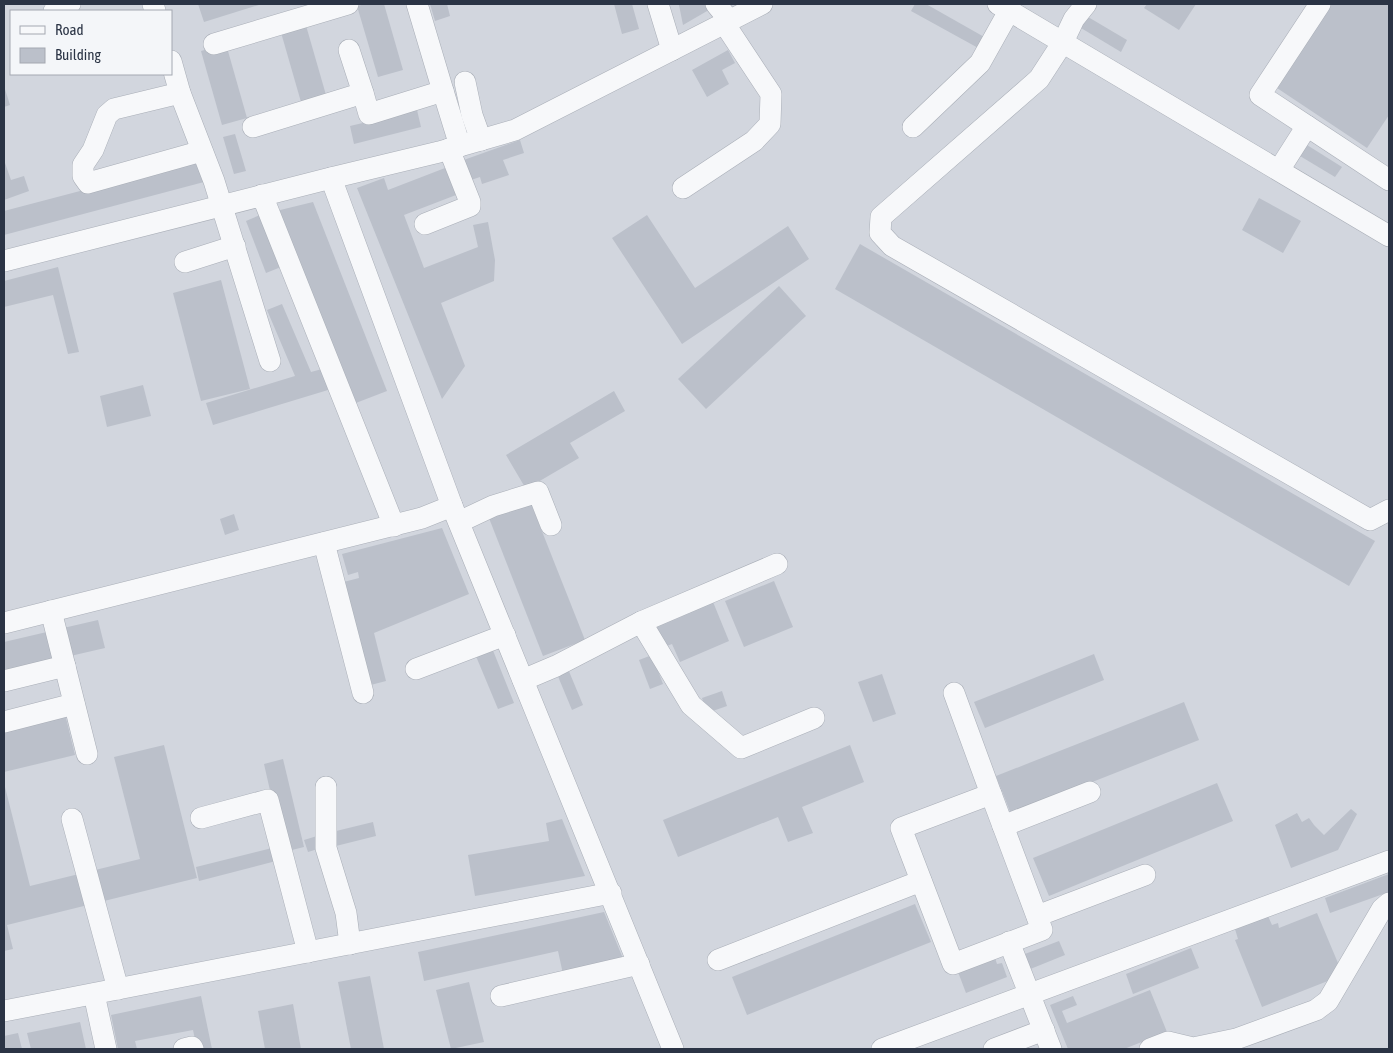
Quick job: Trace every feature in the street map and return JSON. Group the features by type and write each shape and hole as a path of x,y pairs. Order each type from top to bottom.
{"street":[{"path":"56,10 70,4"},
{"path":"214,44 348,4"},
{"path":"417,4 443,91 454,148 470,202 470,206 425,224"},
{"path":"658,4 672,50"},
{"path":"4,260 454,148 515,130 672,50 723,16 762,4"},
{"path":"1086,4 1074,19 1063,42 1039,78 881,217 880,233 892,246 1370,520 1389,510"},
{"path":"1320,4 1260,95 1389,180"},
{"path":"913,126 980,64 1003,7 1389,236"},
{"path":"683,188 754,141 770,124 771,94 723,16"},
{"path":"350,50 369,114 443,91"},
{"path":"172,65 180,93 222,205 270,361"},
{"path":"465,82 472,116 481,140"},
{"path":"180,93 114,109 108,115 93,150 83,165 83,176 88,183 202,151"},
{"path":"252,126 363,93"},
{"path":"1279,170 1308,126"},
{"path":"331,178 456,514 673,1049"},
{"path":"262,195 394,526"},
{"path":"185,262 235,246"},
{"path":"4,623 422,518 456,514 493,506 538,492 551,525"},
{"path":"324,543 363,693"},
{"path":"523,680 556,666 641,622 777,564"},
{"path":"51,611 87,754"},
{"path":"641,622 691,705 742,748 814,718"},
{"path":"416,669 505,635"},
{"path":"4,681 65,666"},
{"path":"954,693 1042,930 953,964 901,828 990,794"},
{"path":"4,722 74,704"},
{"path":"326,787 326,848 346,913 350,944"},
{"path":"1003,826 1090,792"},
{"path":"200,818 268,800 308,952"},
{"path":"72,819 118,989"},
{"path":"882,1049 1389,861"},
{"path":"1037,916 1145,875"},
{"path":"718,960 921,881"},
{"path":"4,1011 610,893"},
{"path":"1150,1049 1168,1042 1193,1048 1236,1039 1316,1010 1328,1001 1382,909 1389,903"},
{"path":"994,1049 1047,1040 1009,942"},
{"path":"501,996 639,964"},
{"path":"94,994 106,1049"},
{"path":"184,1049 193,1049"}],"shaded area":[{"path":"4,4 1389,4 1389,1049 4,1049"}],"building":[{"path":"198,4 262,4 204,22"},
{"path":"384,4 403,70 378,77 357,6"},
{"path":"430,4 447,4 450,16 435,21"},
{"path":"614,4 632,4 639,29 622,34"},
{"path":"712,4 714,7 683,25 679,5"},
{"path":"915,4 926,4 986,38 980,49 911,11"},
{"path":"1147,4 1196,4 1179,30 1144,8"},
{"path":"1327,4 1389,4 1389,115 1367,148 1274,86"},
{"path":"1083,14 1127,40 1121,52 1076,25"},
{"path":"305,22 326,95 301,102 280,29"},
{"path":"226,44 247,118 222,125 201,51"},
{"path":"728,50 735,63 722,70 729,84 707,97 692,70"},
{"path":"4,86 10,105 4,107"},
{"path":"417,110 421,127 354,144 350,126"},
{"path":"235,134 246,171 234,174 223,137"},
{"path":"520,140 524,153 503,160 509,175 482,184 480,177 465,182 458,162"},
{"path":"1307,145 1342,167 1335,177 1300,156"},
{"path":"4,160 11,180 24,176 29,191 4,200"},
{"path":"198,160 204,182 4,235 4,211"},
{"path":"445,168 456,195 404,215 424,268 478,247 473,225 488,222 495,260 494,281 441,303 465,366 442,399 357,188 384,178 388,190"},
{"path":"1259,198 1301,221 1283,253 1242,230"},
{"path":"313,202 387,391 348,406 272,212"},
{"path":"260,215 281,267 266,273 246,221"},
{"path":"647,215 695,288 788,226 809,259 682,344 612,238"},
{"path":"860,244 1375,541 1349,586 835,289"},
{"path":"58,267 79,352 68,354 53,295 4,307 4,281"},
{"path":"221,280 250,389 201,401 173,293"},
{"path":"779,286 806,316 706,409 678,379"},
{"path":"282,304 311,372 322,369 328,390 213,425 206,403 295,376 267,310"},
{"path":"143,385 151,416 107,427 100,396"},
{"path":"614,391 625,411 570,443 579,458 526,489 506,455"},
{"path":"528,496 585,640 543,656 487,513"},
{"path":"234,514 239,530 225,535 220,519"},
{"path":"442,528 469,594 374,633 386,681 363,687 336,584 359,578 358,572 348,575 342,554"},
{"path":"774,581 793,627 744,647 725,601"},
{"path":"711,597 729,641 680,662 672,644 662,648 651,622"},
{"path":"98,620 105,648 66,657 59,629"},
{"path":"51,631 58,659 4,672 4,642"},
{"path":"490,643 514,703 498,709 473,649"},
{"path":"1094,654 1104,680 985,728 974,702"},
{"path":"652,655 663,684 650,689 639,660"},
{"path":"568,669 583,705 572,710 557,674"},
{"path":"882,674 896,714 873,722 858,682"},
{"path":"722,691 727,706 707,713 702,698"},
{"path":"1184,702 1199,740 1011,814 996,776"},
{"path":"65,714 75,755 4,772 4,729"},
{"path":"164,745 197,878 7,925 13,949 4,951 4,783 30,886 140,859 114,757"},
{"path":"850,745 864,782 802,807 813,833 788,842 778,817 678,857 663,820"},
{"path":"283,759 304,847 284,852 264,764"},
{"path":"1217,783 1233,821 1049,896 1033,858"},
{"path":"1351,809 1357,814 1338,850 1291,868 1275,825 1297,813 1302,822 1309,818 1324,835"},
{"path":"562,819 585,876 475,896 468,855 549,841 546,823"},
{"path":"373,822 376,836 332,847 328,833"},
{"path":"317,836 321,848 308,852 304,840"},
{"path":"272,848 276,861 199,881 196,867"},
{"path":"1389,874 1389,892 1330,913 1325,898"},
{"path":"915,904 931,942 747,1015 732,977"},
{"path":"604,912 624,961 563,974 558,951 424,981 418,952"},
{"path":"1317,913 1343,975 1262,1007 1235,940 1238,939 1235,929 1268,916 1272,925 1278,923 1279,928"},
{"path":"1059,941 1065,955 1023,972 1017,957"},
{"path":"1191,948 1199,968 1133,994 1126,974"},
{"path":"995,958 997,964 1002,963 1007,977 966,993 958,972"},
{"path":"370,976 384,1049 351,1049 338,982"},
{"path":"469,982 484,1042 451,1049 436,990"},
{"path":"1150,990 1167,1032 1124,1049 1068,1049 1050,1005 1073,996 1077,1005 1062,1011 1067,1023"},
{"path":"201,996 212,1049 197,1049 193,1030 135,1041 137,1049 118,1049 111,1015"},
{"path":"293,1004 301,1049 265,1049 258,1011"},
{"path":"80,1022 86,1049 31,1049 27,1033"},
{"path":"18,1033 22,1049 4,1049 4,1036"}]}
